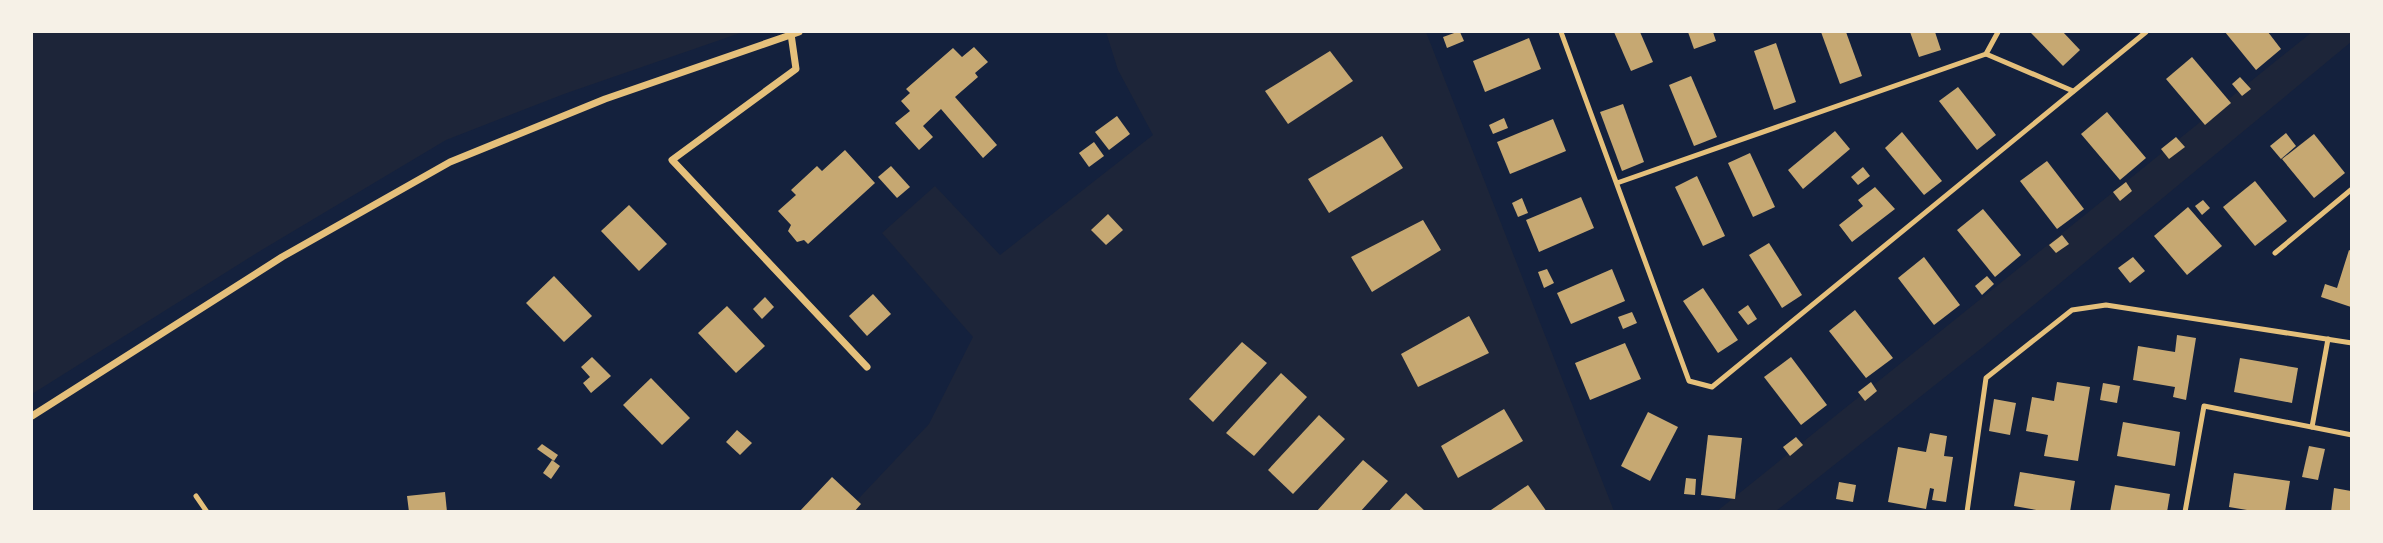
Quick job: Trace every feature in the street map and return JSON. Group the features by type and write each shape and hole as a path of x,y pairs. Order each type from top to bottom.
{"street":[{"path":"32,416 282,257 450,162 605,99 795,33 796,69 672,160 867,367"}],"lane":[{"path":"1561,32 1689,381 1712,387 2146,32"},
{"path":"1616,183 1986,54 1998,32"},
{"path":"1986,54 2073,91"},
{"path":"2275,253 2351,190"},
{"path":"1967,512 1986,378 2072,310 2106,305 2351,343"},
{"path":"2312,427 2328,339"},
{"path":"2185,512 2204,406 2351,435"},
{"path":"196,496 207,512"}],"shaded area":[{"path":"32,32 743,32 564,94 446,140 260,251 32,394"},
{"path":"1106,32 1426,32 1614,511 846,512 929,424 973,337 882,233 935,186 1000,255 1153,135 1118,70"},
{"path":"2312,32 2351,32 2351,42 1983,347 1776,511 1716,512"}],"building":[{"path":"1460,32 1464,41 1447,48 1443,37"},
{"path":"1614,32 1640,32 1653,62 1631,71"},
{"path":"1688,32 1713,32 1716,41 1694,49"},
{"path":"1821,32 1846,32 1862,76 1840,84"},
{"path":"1910,32 1935,32 1941,50 1919,57"},
{"path":"2030,32 2063,32 2080,50 2063,66"},
{"path":"2225,32 2268,32 2281,49 2256,70"},
{"path":"1529,38 1541,69 1485,92 1473,61"},
{"path":"1776,43 1796,102 1774,110 1754,51"},
{"path":"974,47 988,62 975,73 978,77 955,97 997,145 983,158 941,109 923,126 933,137 919,150 895,123 910,111 901,101 910,93 906,89 953,48 962,57"},
{"path":"1330,51 1353,81 1288,124 1265,91"},
{"path":"2192,57 2231,103 2205,125 2166,79"},
{"path":"1691,76 1717,137 1694,146 1669,85"},
{"path":"2240,77 2251,89 2242,96 2232,84"},
{"path":"1958,87 1996,135 1977,150 1939,101"},
{"path":"1623,104 1644,162 1622,171 1600,112"},
{"path":"2107,112 2146,158 2120,180 2081,134"},
{"path":"1117,116 1130,134 1109,150 1095,132"},
{"path":"1504,118 1508,128 1493,134 1489,125"},
{"path":"1553,119 1566,151 1510,174 1497,142"},
{"path":"1835,131 1850,149 1803,189 1788,170"},
{"path":"1902,132 1942,181 1924,195 1885,148"},
{"path":"2286,133 2296,146 2281,159 2270,146"},
{"path":"2314,134 2345,173 2314,198 2282,159"},
{"path":"1382,136 1403,168 1329,213 1308,179"},
{"path":"2176,137 2185,147 2169,159 2161,149"},
{"path":"1094,142 1104,156 1089,167 1079,153"},
{"path":"845,150 875,183 808,244 804,240 797,242 788,231 791,225 778,211 796,195 791,190 817,166 822,171"},
{"path":"1750,153 1775,207 1753,217 1728,163"},
{"path":"2047,161 2084,209 2057,229 2020,181"},
{"path":"891,166 910,187 897,198 878,177"},
{"path":"1863,167 1870,176 1858,185 1851,177"},
{"path":"1697,176 1725,236 1703,246 1675,187"},
{"path":"2255,181 2287,221 2255,246 2223,207"},
{"path":"2126,182 2132,191 2120,201 2113,192"},
{"path":"1875,187 1895,209 1852,242 1839,225 1863,206 1858,200"},
{"path":"1581,197 1594,228 1539,252 1526,220"},
{"path":"1522,198 1528,213 1518,217 1512,203"},
{"path":"2203,200 2210,208 2202,215 2195,206"},
{"path":"629,205 667,244 639,271 601,231"},
{"path":"2188,207 2222,246 2187,275 2154,236"},
{"path":"1983,209 2021,255 1995,277 1957,230"},
{"path":"1108,214 1123,230 1106,245 1091,230"},
{"path":"1423,220 1441,250 1372,292 1351,257"},
{"path":"2062,235 2069,244 2056,253 2049,245"},
{"path":"1769,243 1802,295 1782,308 1749,255"},
{"path":"2349,250 2351,307 2321,297 2325,284 2337,288"},
{"path":"1924,257 1960,305 1934,325 1898,278"},
{"path":"2133,257 2145,271 2130,283 2118,268"},
{"path":"1547,269 1554,283 1544,288 1538,272"},
{"path":"1612,269 1625,301 1571,324 1557,293"},
{"path":"554,276 592,316 564,342 526,303"},
{"path":"1987,276 1994,284 1982,295 1975,286"},
{"path":"1703,288 1738,340 1718,353 1683,301"},
{"path":"873,294 891,314 867,336 849,316"},
{"path":"765,297 774,307 762,319 753,309"},
{"path":"1748,305 1757,319 1748,325 1738,312"},
{"path":"727,306 765,346 736,373 698,333"},
{"path":"1855,310 1893,358 1866,378 1829,331"},
{"path":"1632,312 1637,323 1623,329 1618,317"},
{"path":"1469,316 1489,353 1418,387 1401,354"},
{"path":"2177,335 2196,338 2186,400 2173,397 2175,387 2133,380 2138,346 2175,352"},
{"path":"1242,342 1267,363 1213,422 1189,399"},
{"path":"1625,343 1641,379 1590,400 1575,363"},
{"path":"592,357 611,376 591,393 583,383 590,377 581,367"},
{"path":"1791,357 1827,405 1801,425 1764,377"},
{"path":"2240,358 2298,368 2292,403 2234,392"},
{"path":"1281,373 1307,397 1254,456 1226,433"},
{"path":"651,378 690,418 662,445 623,405"},
{"path":"1871,382 1877,391 1865,401 1858,392"},
{"path":"2057,382 2090,387 2078,461 2044,456 2048,435 2026,431 2032,397 2054,401"},
{"path":"2103,383 2120,386 2117,403 2100,400"},
{"path":"1994,399 2016,403 2010,435 1989,431"},
{"path":"1504,409 1523,441 1458,478 1441,446"},
{"path":"1648,412 1678,427 1650,481 1621,466"},
{"path":"1319,415 1345,439 1293,494 1268,470"},
{"path":"2123,422 2180,432 2175,466 2117,456"},
{"path":"737,430 752,443 740,455 726,442"},
{"path":"1930,433 1947,436 1944,456 1953,457 1946,502 1932,500 1934,489 1930,488 1926,509 1888,502 1898,447 1926,452"},
{"path":"1708,435 1742,438 1735,499 1701,495"},
{"path":"1796,437 1803,445 1790,456 1783,447"},
{"path":"542,444 558,455 554,461 537,449"},
{"path":"2309,446 2325,449 2318,480 2302,477"},
{"path":"552,460 560,466 551,479 543,473"},
{"path":"1363,460 1388,481 1360,512 1316,512"},
{"path":"2020,472 2075,481 2070,512 2048,512 2014,506"},
{"path":"2234,473 2290,481 2285,512 2259,512 2229,507"},
{"path":"832,477 861,504 854,512 799,512"},
{"path":"1686,478 1696,479 1695,495 1684,494"},
{"path":"1839,482 1856,485 1853,502 1836,499"},
{"path":"1528,485 1547,512 1488,512"},
{"path":"2115,485 2170,494 2167,512 2110,512"},
{"path":"2334,488 2351,491 2351,512 2331,512"},
{"path":"445,492 447,512 409,512 407,496"},
{"path":"1406,493 1426,512 1388,512"}]}
